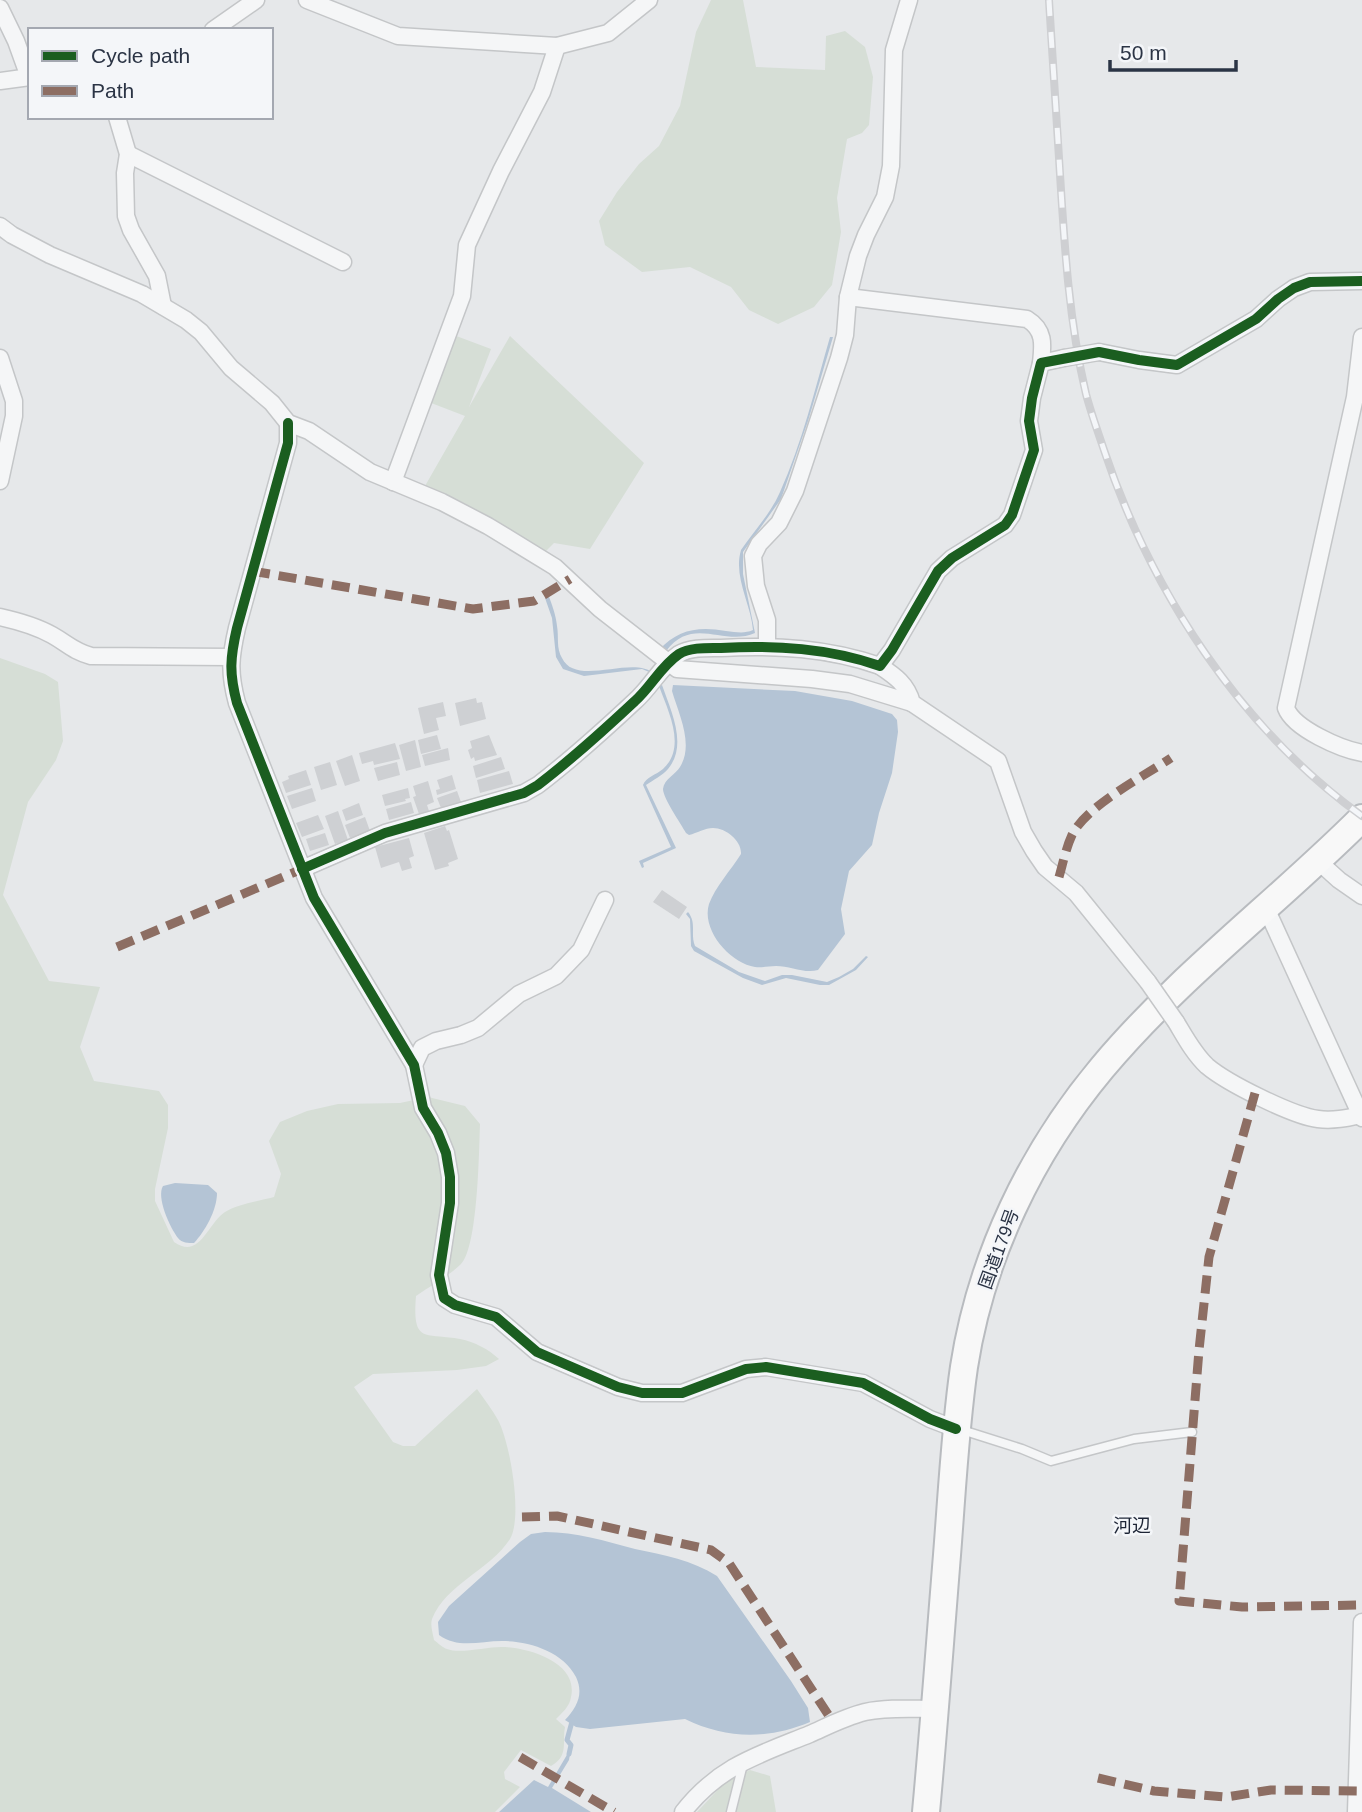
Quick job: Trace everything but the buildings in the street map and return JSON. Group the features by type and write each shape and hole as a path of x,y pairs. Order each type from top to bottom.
{"highway":[{"name":"国道179号","path":"926,1812 954,1428 975,1317 995,1251 1023,1185 1061,1122 1102,1069 1150,1015 1353,827"}],"street":[{"path":"216,28 256,0"},
{"path":"307,0 335,5 398,36 556,46 608,33 649,0"},
{"path":"767,646 767,620 756,586 753,556 759,544 779,523 795,491 839,358 845,335 848,297 862,245 888,188 894,50 909,0"},
{"path":"0,8 28,74"},
{"path":"393,482 463,296 467,246 501,171 542,93 556,46"},
{"path":"0,81 28,77"},
{"path":"118,119 128,154 125,173 126,216 157,276 163,306"},
{"path":"128,154 343,262"},
{"path":"0,226 50,255 142,293 163,306 201,332 230,368 272,403 288,423 309,431 351,461 481,522 555,567 600,608 677,669 850,684 912,704 998,761 1023,832 1034,851 1045,867 1076,892 1148,982 1196,1054 1208,1067 1298,1114 1318,1119 1362,1116 1266,908"},
{"path":"1041,363 1099,352 1177,365 1256,319 1294,288 1310,282 1362,281"},
{"path":"848,297 1027,319 1036,325 1042,334 1041,363 1029,421 1034,450 1012,515 1005,525 952,558 938,571 880,666"},
{"path":"1362,337 1355,397 1286,708 1289,715 1323,740 1342,749 1362,753"},
{"path":"0,358 14,401 14,416 0,481"},
{"path":"288,423 289,443 230,657 230,676 237,703 314,898 414,1065 423,1108 446,1153 450,1203 439,1275 444,1298 454,1306 496,1317 537,1352 618,1387 642,1393 682,1393 746,1369 765,1367 863,1383 930,1419 954,1428"},
{"path":"0,617 24,622 53,636 75,652 91,656 230,657"},
{"path":"302,869 385,833 524,793 538,785 636,700 668,663 681,653 691,650 767,646 818,650 854,657 880,666 898,678 909,692 912,704"},
{"path":"1318,861 1362,896"},
{"path":"414,1065 422,1048 478,1028 519,994 556,976 581,950 605,900"},
{"path":"1356,1812 1362,1622"},
{"path":"683,1812 701,1790 722,1773 833,1722 865,1712 935,1709"}],"lane":[{"path":"954,1428 1023,1449 1051,1461 1135,1439 1192,1432"},
{"path":"731,1812 744,1761"}],"shaded area":[{"path":"711,0 743,0 756,67 825,70 826,36 845,31 865,47 873,77 869,125 862,133 847,139 837,198 841,232 832,285 814,307 778,324 749,310 731,287 690,267 642,272 605,245 599,221 639,164 659,146 680,106 696,32"},
{"path":"451,334 491,349 469,407 510,336 644,463 590,549 554,543 544,553 425,486 465,416 426,401"},
{"path":"0,658 45,674 58,682 63,741 56,760 28,802 3,895 49,981 100,987 80,1047 94,1081 159,1091 168,1105 168,1128 155,1189 155,1201 174,1242 190,1247 197,1244 225,1212 274,1197 281,1174 269,1141 280,1122 307,1111 338,1104 400,1103 428,1097 465,1106 480,1124 474,1219 467,1254 456,1269 416,1296 415,1312 416,1322 423,1333 471,1342 499,1359 486,1366 457,1370 373,1374 354,1387 393,1442 403,1446 415,1446 477,1389 496,1416 507,1445 515,1497 514,1528 510,1539 491,1560 447,1596 431,1621 434,1640 444,1648 452,1650 501,1647 537,1654 549,1659 567,1674 571,1697 556,1719 565,1727 564,1749 560,1758 551,1766 521,1750 504,1772 505,1779 520,1787 495,1812 0,1812"},
{"path":"750,1770 770,1776 776,1812 697,1812 726,1781"}],"water":[{"path":"830,337 833,337 808,421 781,499 743,552 743,574 755,633 732,637 698,633 676,640 666,651 659,650 681,633 698,629 743,632 753,630 739,570 741,550 772,507 788,473 808,416"},
{"path":"548,594 556,618 559,650 569,666 592,671 633,667 645,669 654,674 642,669 584,676 563,669 556,657 552,618 545,598"},
{"path":"662,685 676,728 677,749 668,769 646,785 676,848 643,863 642,868 639,861 671,847 643,785 663,769 674,750 671,717 659,686"},
{"path":"673,685 795,691 852,701 892,714 897,720 898,732 892,773 872,845 849,871 841,909 845,934 818,970 746,964 727,952 713,934 709,924 709,904 741,854 741,849 732,836 723,830 713,828 689,835 686,833 666,798 664,785 680,767 686,749 684,729 672,691"},
{"path":"688,912 692,920 695,946 739,972 765,981 782,975 792,975 827,982 853,969 868,957 856,970 829,985 786,978 762,985 743,978 694,951 691,946 690,919 686,914"},
{"path":"175,1183 208,1185 217,1193 210,1220 194,1243 183,1242 178,1238 165,1212 161,1191 163,1186"},
{"path":"545,1532 579,1535 667,1556 698,1566 717,1576 791,1681 808,1708 810,1722 778,1732 747,1735 700,1726 685,1719 590,1729 576,1727 565,1720 578,1700 578,1683 563,1660 544,1649 523,1643 461,1643 439,1635 438,1622 449,1606 520,1542 531,1534"},
{"path":"571,1748 569,1760 552,1788 591,1812 499,1812 534,1780 548,1787"}],"waterway":[{"path":"569,1754 571,1745 567,1740 573,1718"}],"railway":[{"path":"1049,0 1065,248 1075,336 1088,401 1124,503 1174,605 1239,699 1277,742 1318,781 1362,816"}],"marked path":[{"path":"252,571 473,609 534,601 570,579"},
{"path":"1059,877 1070,840 1079,824 1102,803 1171,758"},
{"path":"117,947 302,869"},
{"path":"1255,1093 1209,1257 1179,1601 1242,1607 1362,1605"},
{"path":"522,1517 557,1516 711,1550 729,1563 833,1722"},
{"path":"520,1757 614,1812"},
{"path":"1098,1778 1154,1791 1226,1797 1271,1790 1357,1791"}],"cycle path":[{"path":"302,869 385,833 524,793 538,785 588,744 641,695 667,664 683,652 705,648 782,648 841,655 880,666 938,571 952,558 1005,525 1012,515 1034,450 1029,421 1041,363 1099,352 1177,365 1256,319 1294,288 1310,282 1362,281"},
{"path":"288,423 288,443 237,628 231,666 233,683 237,703 314,898 414,1065 423,1108 446,1153 450,1203 439,1275 444,1298 455,1305 496,1317 537,1352 618,1387 642,1393 682,1393 746,1369 766,1367 863,1383 930,1419 956,1429"}],"district":[{"name":"河辺","path":"1132,1525"}]}
